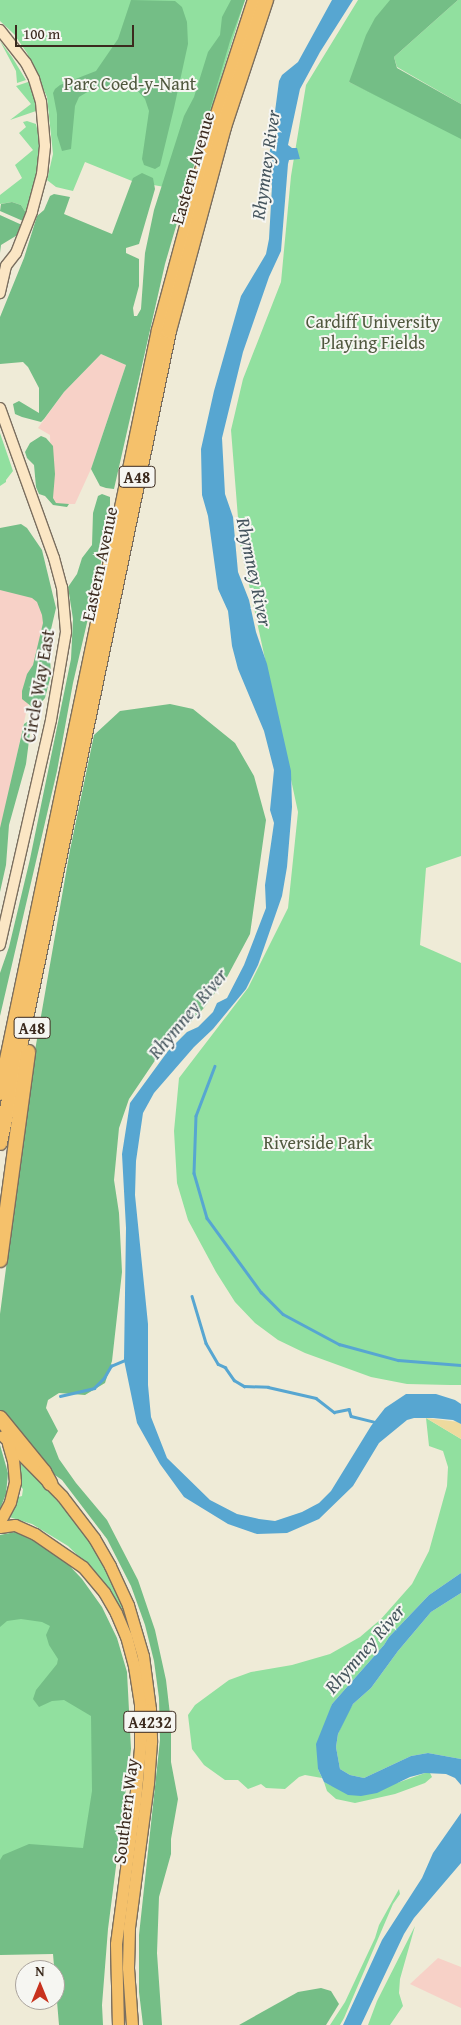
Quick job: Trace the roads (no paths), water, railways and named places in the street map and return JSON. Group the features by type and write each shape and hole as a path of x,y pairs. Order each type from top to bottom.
{"highway":[{"name":"Eastern Avenue","path":"0,1143 33,961 159,330 203,163 255,0"},
{"name":"Eastern Avenue","path":"0,1093 33,961 168,331 222,135 266,0"},
{"name":"A48","path":"0,1052 33,961"},
{"name":"A48","path":"0,1255 34,1017 33,961"},
{"path":"0,1255 0,1260"},
{"name":"A4232","path":"0,1418 44,1472 50,1483"}],"main road":[{"name":"Southern Way","path":"1,1433 39,1475 50,1483 81,1520 110,1566 134,1619 147,1676 150,1709 150,1760 128,1949 133,2024"},
{"path":"0,1521 10,1502 15,1482 13,1461 1,1433"},
{"name":"Southern Way","path":"0,1527 15,1526 35,1534 84,1567 104,1592 113,1607 131,1652 140,1705 140,1748 136,1801 116,1944 118,2025"},
{"path":"110,2025 111,1971 116,1944"}],"street":[{"path":"0,30 26,63 34,79 41,102 45,146 42,174 32,212 16,253 6,266 0,293"},
{"name":"Circle Way East","path":"0,408 54,558 63,594 66,632 51,720 0,946"}],"water":[{"path":"332,0 353,0 320,52 300,89 288,145 292,148 297,148 300,159 289,160 288,164 281,251 269,277 243,352 222,438 225,494 233,517 238,572 249,600 256,632 267,664 291,771 292,807 287,867 282,896 258,965 246,989 213,1029 194,1047 154,1093 143,1113 136,1161 135,1195 148,1324 148,1385 151,1417 167,1458 210,1500 237,1514 275,1521 302,1512 319,1503 331,1491 371,1426 385,1408 406,1394 436,1394 455,1400 461,1404 461,1424 453,1420 433,1418 407,1420 379,1443 353,1486 319,1519 287,1533 257,1534 228,1524 184,1497 160,1464 137,1423 124,1360 126,1228 122,1154 130,1103 168,1051 187,1032 198,1027 213,1012 217,1003 227,998 244,965 266,908 265,885 274,823 270,810 274,770 264,731 238,669 232,646 228,611 218,589 208,516 202,495 201,449 214,391 241,296 266,254 269,239 272,186 268,165 279,81 282,75 298,62"},
{"path":"461,1573 461,1593 431,1612 398,1651 371,1688 353,1704 338,1734 336,1747 340,1769 350,1775 364,1778 411,1756 428,1753 461,1759 461,1785 455,1778 446,1774 425,1773 410,1777 377,1793 361,1796 348,1795 324,1782 318,1769 316,1744 332,1704 389,1637 429,1595"},
{"path":"461,1813 461,1863 414,1918 404,1934 361,2025 343,2025 382,1940 422,1878 433,1853"}],"waterway":[{"path":"215,1066 196,1116 194,1173 207,1218 261,1292 283,1314 339,1344 398,1360 461,1365"},
{"path":"192,1296 206,1343 218,1364 225,1367 234,1380 244,1386 268,1387 316,1398 334,1412 349,1409 351,1416 375,1422"},
{"path":"60,1396 94,1388 104,1378 111,1366 125,1360"}],"park label":[{"name":"Parc Coed-y-Nant","path":"130,84"},
{"name":"Cardiff University Playing Fields","path":"373,333"},
{"name":"Riverside Park","path":"318,1143"}],"water label":[{"name":"Rhymney River","path":"266,165"},
{"name":"Rhymney River","path":"254,572"},
{"name":"Rhymney River","path":"188,1014"},
{"name":"Rhymney River","path":"365,1649"}]}
